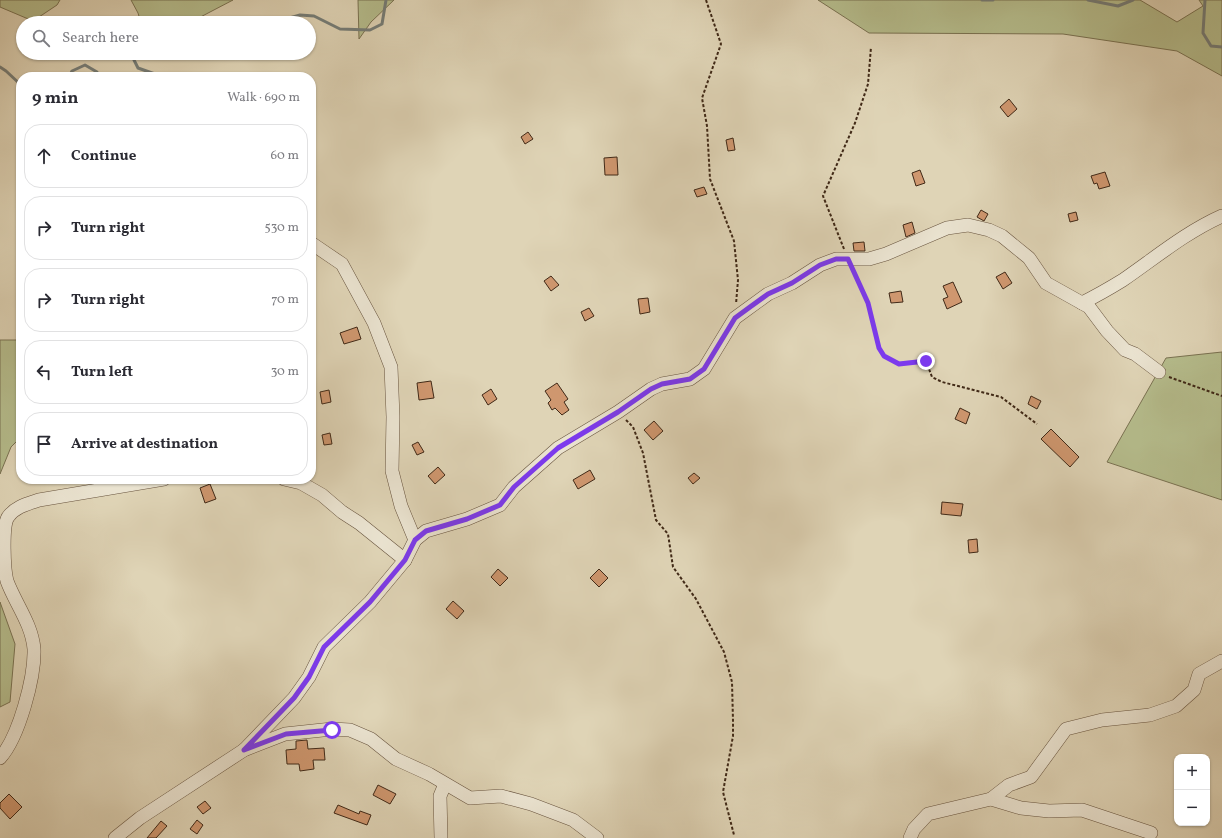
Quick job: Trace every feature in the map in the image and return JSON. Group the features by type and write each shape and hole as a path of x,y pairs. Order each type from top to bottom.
{"street":[{"path":"1082,303 1122,280 1209,222 1222,216"},
{"path":"244,750 294,698 309,677 324,647 370,602 405,560 415,540 432,528 467,519 500,505 514,487 558,448 618,412 651,389 662,384 690,379 704,369 735,318 768,294 792,283 820,265 836,259 870,259 886,254 947,228 968,225 989,230 1002,236 1029,258 1046,283 1089,307 1107,331 1125,350 1135,354 1159,372"},
{"path":"316,246 342,264 374,323 391,367 393,417 392,471 401,506 415,540"},
{"path":"0,758 9,748 19,722 31,680 34,648 26,620 7,580 4,542 7,518 19,506 39,500 134,484"},
{"path":"303,484 322,495 405,560"},
{"path":"910,838 914,829 928,814 991,799 1009,786 1031,777 1066,729 1102,720 1150,715 1176,706 1194,690 1199,674 1222,661"},
{"path":"115,838 147,813 244,750 286,734 332,730 350,730 371,739 396,759 429,774 470,798 501,796 531,804 573,820 597,838"},
{"path":"441,838 440,796 445,784"},
{"path":"991,799 1021,808 1049,811 1082,810 1150,833"}],"path":[{"path":"706,0 721,44 702,98 707,126 710,179 734,241 738,280 735,318"},
{"path":"871,48 868,84 854,123 823,196 848,259 868,303 879,348 884,356 899,364 926,361 932,377 942,382 1001,397 1037,424"},
{"path":"1159,372 1174,380 1222,396"},
{"path":"618,412 633,427 643,453 656,520 668,534 674,567 696,599 724,652 732,682 733,721 724,792 734,835"}],"green space":[{"path":"0,0 60,0 57,5 40,16 21,16 0,7"},
{"path":"131,0 233,0 202,16 139,16"},
{"path":"358,0 394,0 371,22 359,39"},
{"path":"818,0 1140,0 1177,22 1203,6 1199,0 1222,0 1222,76 1177,51 1063,34 869,33"},
{"path":"0,340 16,340 16,442 11,447 0,474"},
{"path":"1222,352 1222,500 1107,462 1166,358"},
{"path":"0,602 15,644 10,702 0,707"}],"building":[{"path":"1009,99 1017,109 1008,117 1000,107"},
{"path":"528,132 533,139 525,144 521,137"},
{"path":"733,138 735,150 728,151 726,140"},
{"path":"617,157 618,175 605,175 604,158"},
{"path":"920,170 925,183 916,186 912,173"},
{"path":"1105,172 1110,186 1099,189 1097,183 1094,184 1091,176"},
{"path":"704,187 707,194 697,197 694,190"},
{"path":"981,210 988,214 984,221 977,217"},
{"path":"1076,212 1078,220 1070,222 1068,214"},
{"path":"912,222 915,233 906,237 903,225"},
{"path":"864,242 865,251 854,251 853,243"},
{"path":"1005,272 1012,283 1003,289 996,277"},
{"path":"551,276 559,285 551,291 544,281"},
{"path":"953,282 962,302 947,309 943,299 948,297 943,286"},
{"path":"901,291 903,302 891,303 889,293"},
{"path":"648,298 650,312 640,314 638,299"},
{"path":"589,308 594,316 585,321 581,312"},
{"path":"357,327 361,339 344,344 340,333"},
{"path":"431,381 434,398 419,400 417,383"},
{"path":"557,383 568,399 564,402 569,410 562,415 555,408 552,410 548,403 551,400 545,391"},
{"path":"491,389 497,399 488,405 482,395"},
{"path":"329,390 331,402 322,404 320,392"},
{"path":"1031,396 1041,401 1037,409 1028,404"},
{"path":"960,408 970,413 966,424 955,419"},
{"path":"654,421 663,431 653,440 644,430"},
{"path":"1051,429 1079,457 1070,467 1041,439"},
{"path":"330,433 332,444 324,445 322,435"},
{"path":"418,442 424,452 417,455 412,445"},
{"path":"438,467 445,475 435,484 428,476"},
{"path":"590,470 595,479 578,489 573,480"},
{"path":"694,473 700,478 693,484 688,478"},
{"path":"210,484 216,499 205,503 200,488"},
{"path":"942,502 963,504 961,516 941,514"},
{"path":"977,539 978,552 969,553 968,540"},
{"path":"498,569 508,578 500,586 491,577"},
{"path":"599,569 608,578 599,587 590,578"},
{"path":"453,601 464,611 457,619 446,609"},
{"path":"307,740 308,749 324,748 325,760 313,760 314,769 300,771 299,764 287,764 286,750 296,749 296,741"},
{"path":"378,785 396,794 390,804 373,795"},
{"path":"9,794 22,807 10,819 0,808 0,803"},
{"path":"205,801 211,808 203,814 197,807"},
{"path":"338,805 359,814 360,811 371,815 367,825 334,813"},
{"path":"197,820 203,825 197,834 190,829"},
{"path":"161,821 167,826 156,838 147,838"}],"waterway":[{"path":"316,17 340,29 370,30 382,24 386,0"},
{"path":"982,0 993,0"},
{"path":"1088,0 1118,6 1133,0"},
{"path":"1205,0 1203,33 1211,46 1222,47"},
{"path":"296,16 314,16"},
{"path":"134,60 138,68 149,72"},
{"path":"72,72 85,65 97,72"},
{"path":"0,67 16,80"}],"route":[{"path":"332,730 286,734 244,750 294,698 309,677 324,647 370,602 405,560 415,540 426,531 437,526 467,519 500,505 514,487 558,448 635,402 651,389 662,384 672,384 690,379 704,369 735,318 768,294 792,283 820,265 836,259 848,259 868,303 879,348 884,356 899,364 926,361"}]}
